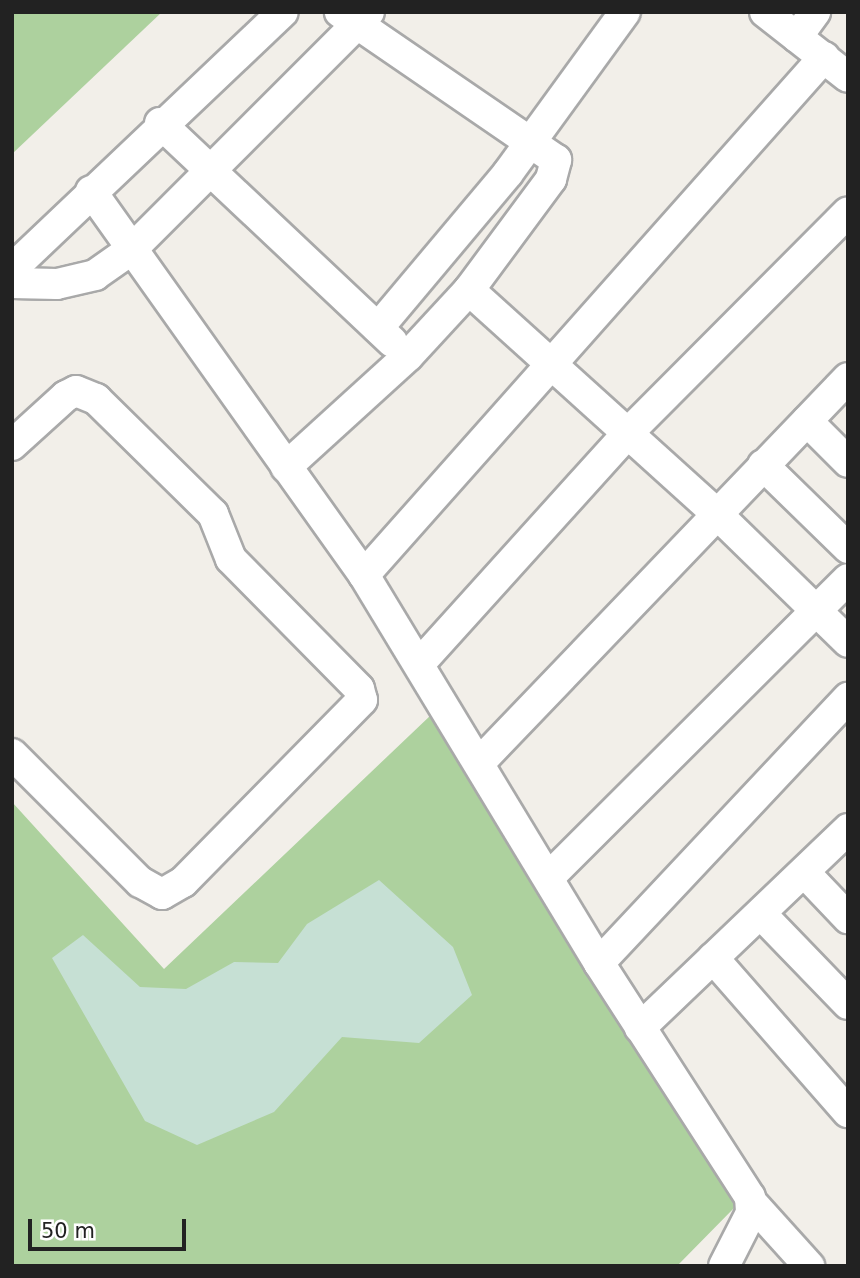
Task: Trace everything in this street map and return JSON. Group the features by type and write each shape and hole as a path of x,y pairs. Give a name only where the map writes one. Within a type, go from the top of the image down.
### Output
{"street":[{"path":"12,269 160,123 283,12"},
{"path":"378,328 533,141 625,12"},
{"path":"765,12 848,76"},
{"path":"797,37 815,12"},
{"path":"12,283 57,284 94,275 132,249 212,172 355,16 553,155 555,169 469,290 408,356 286,467"},
{"path":"364,575 549,360 824,57"},
{"path":"160,123 408,356"},
{"path":"91,191 364,575 421,662 551,875 599,962 753,1204 809,1266"},
{"path":"421,662 629,432 848,212"},
{"path":"469,290 629,432 848,642"},
{"path":"481,761 848,378"},
{"path":"12,445 76,391 96,400 213,514 230,559 359,689 362,700 183,883 162,894 140,882 12,754"},
{"path":"807,421 848,463"},
{"path":"763,466 848,548"},
{"path":"551,875 848,579"},
{"path":"599,962 848,698"},
{"path":"640,1028 847,831"},
{"path":"804,872 848,918"},
{"path":"761,914 848,1004"},
{"path":"713,958 848,1112"},
{"path":"724,1266 753,1204"}],"green space":[{"path":"12,12 162,12 12,154"},
{"path":"431,715 736,1206 677,1266 12,1266 12,802 164,969"},
{"path":"379,880 453,947 472,995 419,1043 342,1037 274,1112 197,1145 145,1121 52,958 83,935 140,987 186,989 234,962 278,963 307,924"}]}
